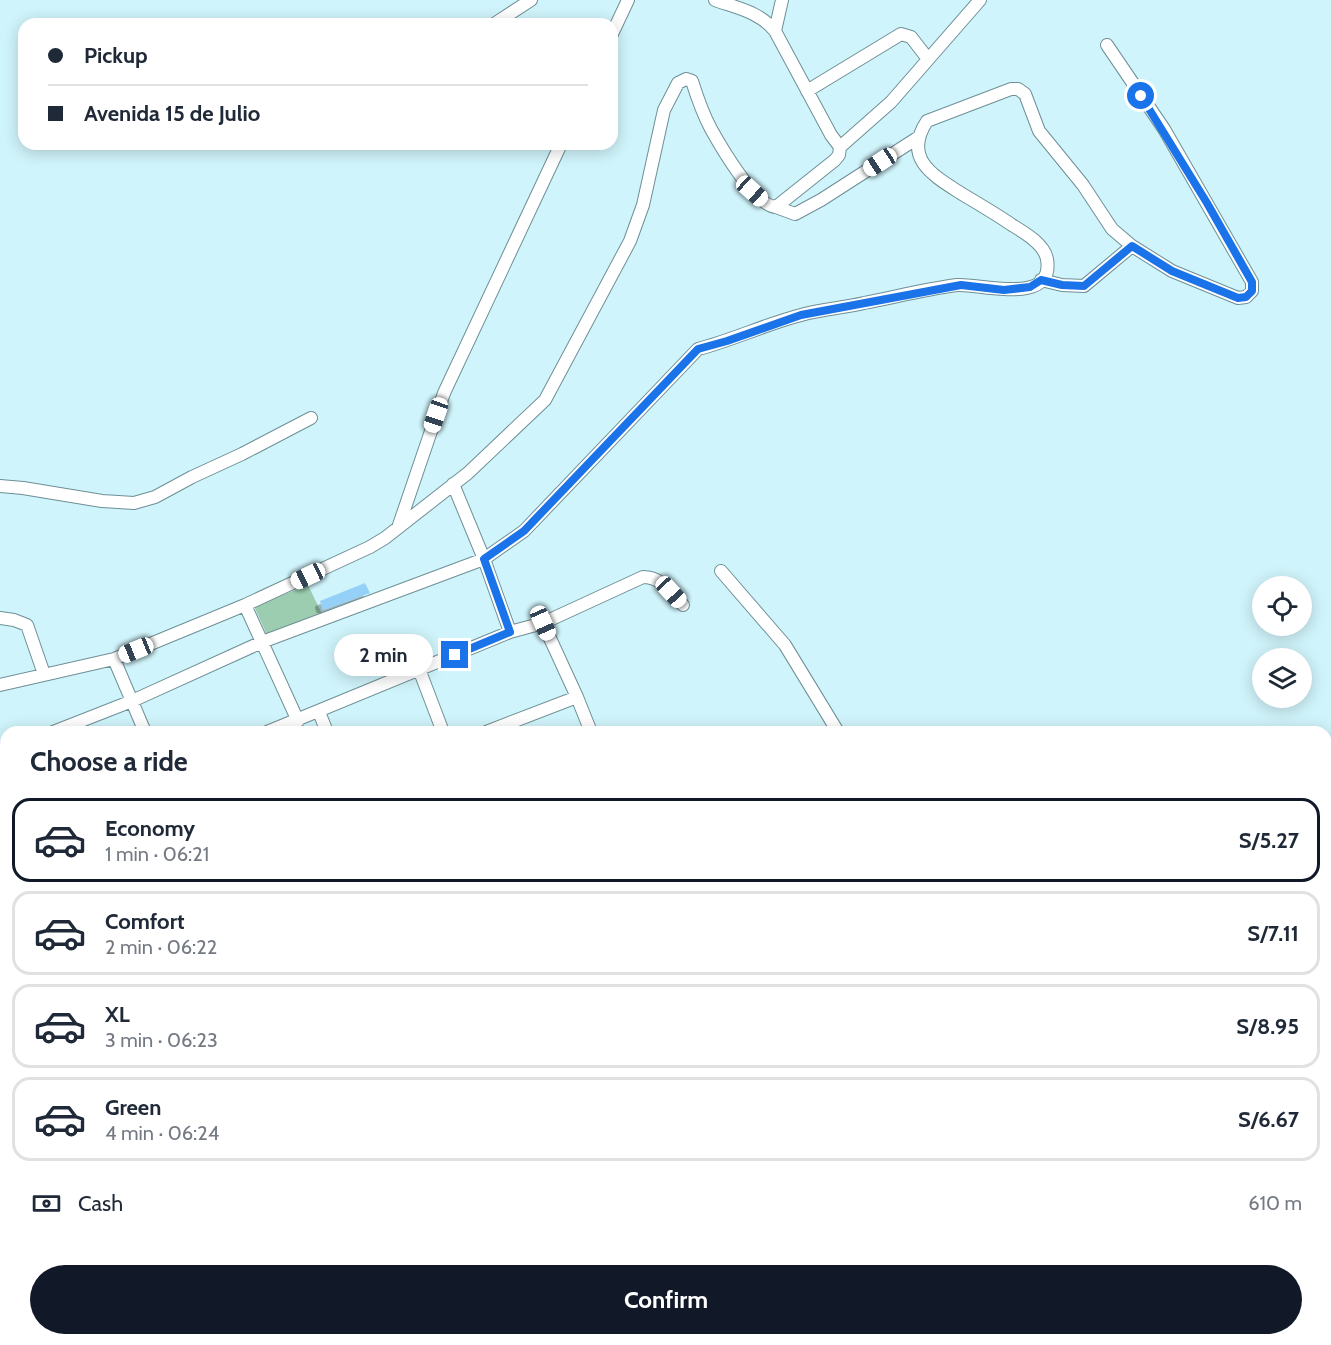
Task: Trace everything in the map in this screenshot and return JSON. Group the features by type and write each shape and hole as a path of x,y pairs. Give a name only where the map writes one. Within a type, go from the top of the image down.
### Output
{"street":[{"path":"503,18 531,0"},
{"path":"618,21 628,0"},
{"path":"715,0 758,15 775,31 831,135 840,147"},
{"path":"775,31 782,0"},
{"path":"776,207 835,160 839,155 840,147 891,102 980,0"},
{"path":"807,91 901,34 910,37 928,59"},
{"path":"68,726 132,701 262,642 484,559 524,531 698,349 801,315 961,285 1004,290 1030,287 1041,280 1047,268 1043,250 1020,230 930,173 919,154 919,137 927,122 1011,89 1022,91 1025,94 1039,131 1083,185 1112,229 1132,246 1172,271 1238,298 1246,297 1252,291 1252,282 1164,129 1107,45"},
{"path":"0,685 114,659 245,606 370,547 468,473 545,400 630,241 643,205 664,110 678,82 686,79 692,81 711,129 752,191 768,206 795,214 821,200 919,137"},
{"path":"398,526 444,393 558,150"},
{"path":"1041,280 1062,285 1084,286 1132,246"},
{"path":"0,486 102,501 134,503 155,497 311,418"},
{"path":"453,484 484,559 510,632"},
{"path":"721,571 786,645 834,726"},
{"path":"284,726 510,632 543,623 643,577 660,580 683,605"},
{"path":"245,606 298,721"},
{"path":"0,618 27,625 44,674"},
{"path":"543,623 589,726"},
{"path":"114,659 142,726"},
{"path":"419,669 441,726"},
{"path":"502,726 577,697"},
{"path":"319,712 325,726"}],"green space":[{"path":"308,585 322,614 267,635 254,606"}],"building":[{"path":"365,583 370,593 323,610 320,601"}],"route":[{"path":"455,655 510,632 484,559 524,531 698,349 801,315 927,290 961,285 1004,290 1030,287 1041,280 1062,285 1084,286 1132,246 1172,271 1238,298 1242,299 1250,294 1252,282 1164,129 1141,96"}]}
